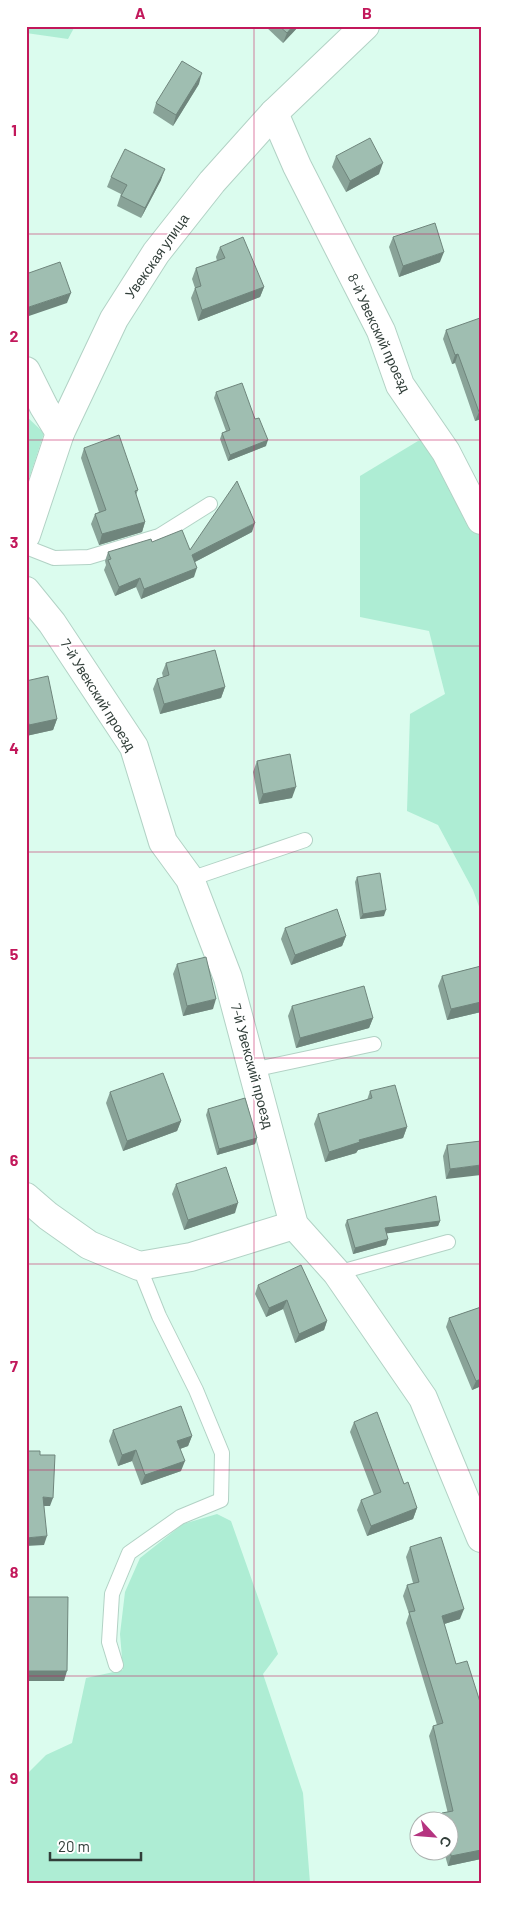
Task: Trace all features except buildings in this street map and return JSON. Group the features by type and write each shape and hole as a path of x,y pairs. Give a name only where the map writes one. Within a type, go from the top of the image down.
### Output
{"street":[{"name":"Увекская улица","path":"26,535 60,433 114,319 156,253 212,182 274,113 365,26"},
{"name":"8-й Увекский проезд","path":"274,113 296,166 381,331 400,385 446,452 481,520"},
{"path":"26,371 44,407 60,433"},
{"name":"7-й Увекский проезд","path":"26,591 52,623 134,747 163,842 190,879 228,978 294,1225 338,1273 423,1398 476,1509 481,1538"},
{"path":"26,1197 48,1216 89,1245 139,1266 191,1257 294,1225"}],"lane":[{"path":"26,547 54,558 89,557 159,536 210,504"},
{"path":"190,879 305,840"},
{"path":"252,1070 374,1044"},
{"path":"338,1273 448,1242"},
{"path":"116,1665 110,1642 112,1594 129,1553 180,1517 221,1500 222,1453 196,1390 159,1316 139,1266"}],"green space":[{"path":"26,26 75,26 68,39 26,33"},
{"path":"26,416 44,433 26,488"},
{"path":"450,439 481,495 481,912 473,890 438,825 407,811 410,714 445,694 429,631 360,617 360,476 418,441"},
{"path":"217,1514 231,1521 278,1654 263,1674 303,1793 310,1883 26,1883 28,1773 46,1755 72,1743 86,1678 123,1670 120,1634 125,1592 140,1558 183,1524"}]}
